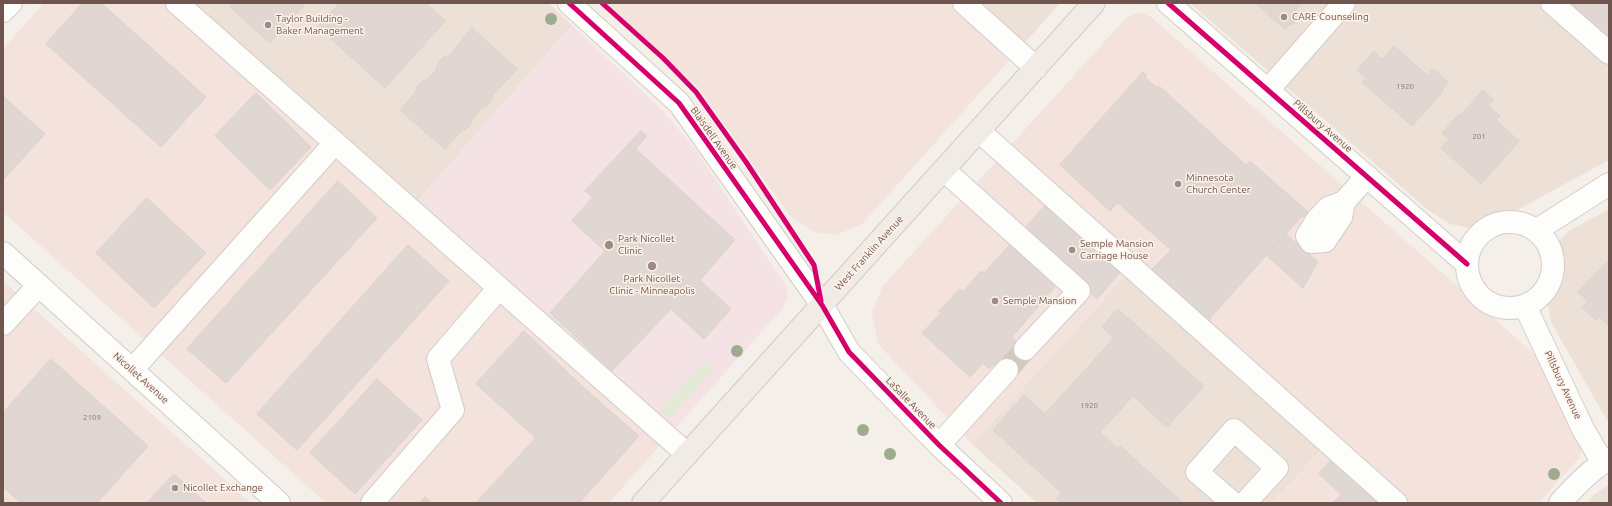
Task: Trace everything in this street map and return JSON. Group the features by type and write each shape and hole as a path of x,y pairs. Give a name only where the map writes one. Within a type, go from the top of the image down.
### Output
{"main road":[{"name":"West Franklin Avenue","path":"650,501 687,454 1094,3"}],"street":[{"path":"3,11 11,3"},
{"path":"177,3 687,454"},
{"name":"Blaisdell Avenue","path":"568,3 679,103 822,305"},
{"path":"964,3 1036,68"},
{"name":"Pillsbury Avenue","path":"1168,3 1467,264"},
{"path":"1268,90 1344,3"},
{"path":"1552,3 1609,53"},
{"path":"979,131 1396,503"},
{"path":"132,370 336,143"},
{"path":"944,170 1079,291 1025,349"},
{"path":"1344,202 1367,176"},
{"path":"1537,230 1609,184"},
{"path":"1503,221 1518,221 1532,226 1537,230 1544,236 1551,249 1554,262 1552,276 1547,289 1537,299 1526,306 1512,308 1498,306 1486,301 1476,292 1469,278 1467,264 1470,249 1477,236 1489,226 1503,221"},
{"name":"Nicollet Avenue","path":"3,252 279,503"},
{"path":"3,324 39,285"},
{"path":"372,503 453,410 438,359 500,288"},
{"name":"LaSalle Avenue","path":"822,305 849,352 939,445 1001,503"},
{"name":"Pillsbury Avenue","path":"1526,306 1583,429 1606,461"},
{"path":"939,445 1007,370"},
{"path":"1233,503 1197,472 1234,430 1277,468 1246,503"},
{"path":"1560,503 1576,484 1606,461"}],"shaded area":[{"path":"44,3 181,3 669,435 609,503 326,503 3,212 3,49"},
{"path":"181,3 548,3 572,25 414,205"},
{"path":"605,3 971,3 1021,47 863,223 835,235 814,232 790,216 696,85"},
{"path":"971,3 1060,3 1021,47"},
{"path":"1190,3 1609,3 1609,160 1484,228 1470,228 1450,224 1428,210"},
{"path":"1140,12 1151,17 1539,358 1562,387 1582,449 1579,458 1539,503 1272,503 1325,445 1129,272 972,444 878,344 872,313 882,287 1127,17"},
{"name":"Park Nicollet Clinic","path":"572,25 664,112 695,149 786,286 788,296 783,308 669,435 414,205"},
{"path":"1609,209 1609,424 1551,322 1545,288 1546,263 1553,247 1569,231"},
{"path":"1129,272 1326,445 1272,503 1037,503 972,444"},
{"path":"3,281 251,503 15,503 3,493"},
{"path":"1609,484 1609,503 1586,503 1594,495"},
{"path":"3,493 15,503 3,503"}],"green space":[{"path":"705,361 714,369 669,419 661,411 664,409 663,407"}],"building":[{"path":"83,3 101,3 206,97 161,147 46,44"},
{"name":"Taylor Building - Baker Management","path":"234,3 306,3 270,43 230,7"},
{"path":"340,3 426,3 445,21 385,88 318,27"},
{"name":"CARE Counseling","path":"1256,3 1302,3 1294,12 1298,15 1294,19 1296,21 1285,29"},
{"path":"1567,3 1609,3 1609,40"},
{"path":"472,28 517,69 492,96 492,100 486,107 482,108 472,119 471,124 465,130 460,132 445,149 400,110 415,93 417,87 422,81 427,80 436,70 437,64 443,57 448,57"},
{"path":"1394,46 1427,75 1433,69 1448,82 1442,89 1444,90 1412,126 1362,82 1366,78 1357,70 1374,51 1382,59"},
{"name":"Minnesota Church Center","path":"1143,72 1146,75 1145,77 1157,88 1159,86 1246,165 1250,161 1308,212 1303,217 1302,216 1210,318 1211,319 1207,324 1149,272 1171,250 1118,203 1110,211 1060,165"},
{"path":"1483,90 1494,100 1488,106 1500,116 1496,120 1519,141 1481,184 1441,148 1449,139 1442,133 1459,114 1460,116"},
{"path":"256,93 311,147 270,190 215,136"},
{"path":"3,96 45,134 3,180"},
{"path":"641,131 647,136 593,198 585,191"},
{"name":"Park Nicollet Clinic - Minneapolis","path":"636,149 735,240 700,280 731,309 704,339 671,309 612,371 550,313 605,251 572,221"},
{"path":"338,181 377,218 226,383 187,349"},
{"path":"147,198 206,253 154,308 96,253"},
{"name":"Semple Mansion Carriage House","path":"1049,202 1123,269 1097,299 1022,231"},
{"path":"1286,234 1318,262 1303,288 1266,255"},
{"path":"408,245 449,281 297,450 257,414"},
{"name":"Semple Mansion","path":"1010,245 1055,287 1012,337 1020,345 999,369 993,364 989,369 983,363 970,377 922,333 941,313 939,311 960,289 963,292 981,271 984,273"},
{"path":"1609,261 1609,326 1599,316 1596,320 1582,307 1588,301 1578,292"},
{"path":"1118,309 1204,386 1167,427 1133,396 1100,432 1118,449 1120,446 1183,503 1061,503 1057,499 1062,493 993,430 1024,395 1045,414 1114,338 1102,327"},
{"path":"524,331 583,387 536,438 476,384"},
{"path":"1020,345 1033,357 1014,377 1002,366"},
{"path":"51,359 148,446 97,503 21,503 3,487 3,413"},
{"path":"377,379 422,420 355,494 310,453"},
{"path":"583,387 639,436 579,503 476,503"},
{"path":"1332,459 1381,503 1332,503 1341,494 1319,474"},
{"name":"Nicollet Exchange","path":"174,474 206,503 147,503"},
{"path":"425,497 432,503 420,503"}],"tunnel":[{"path":"1007,370 1025,349"}],"cycle path":[{"path":"569,3 679,103 822,305 849,352 939,445 1001,503"},
{"path":"602,3 663,58 696,92 746,162 814,265 821,301"},
{"path":"1168,3 1467,264"}],"place":[{"name":"CARE Counseling","path":"1284,17"},
{"name":"Taylor Building - Baker Management","path":"268,25"},
{"name":"Minnesota Church Center","path":"1178,184"},
{"name":"Park Nicollet Clinic","path":"609,245"},
{"name":"Semple Mansion Carriage House","path":"1072,250"},
{"name":"Park Nicollet Clinic - Minneapolis","path":"652,266"},
{"name":"Semple Mansion","path":"995,301"},
{"name":"Nicollet Exchange","path":"175,488"}]}
